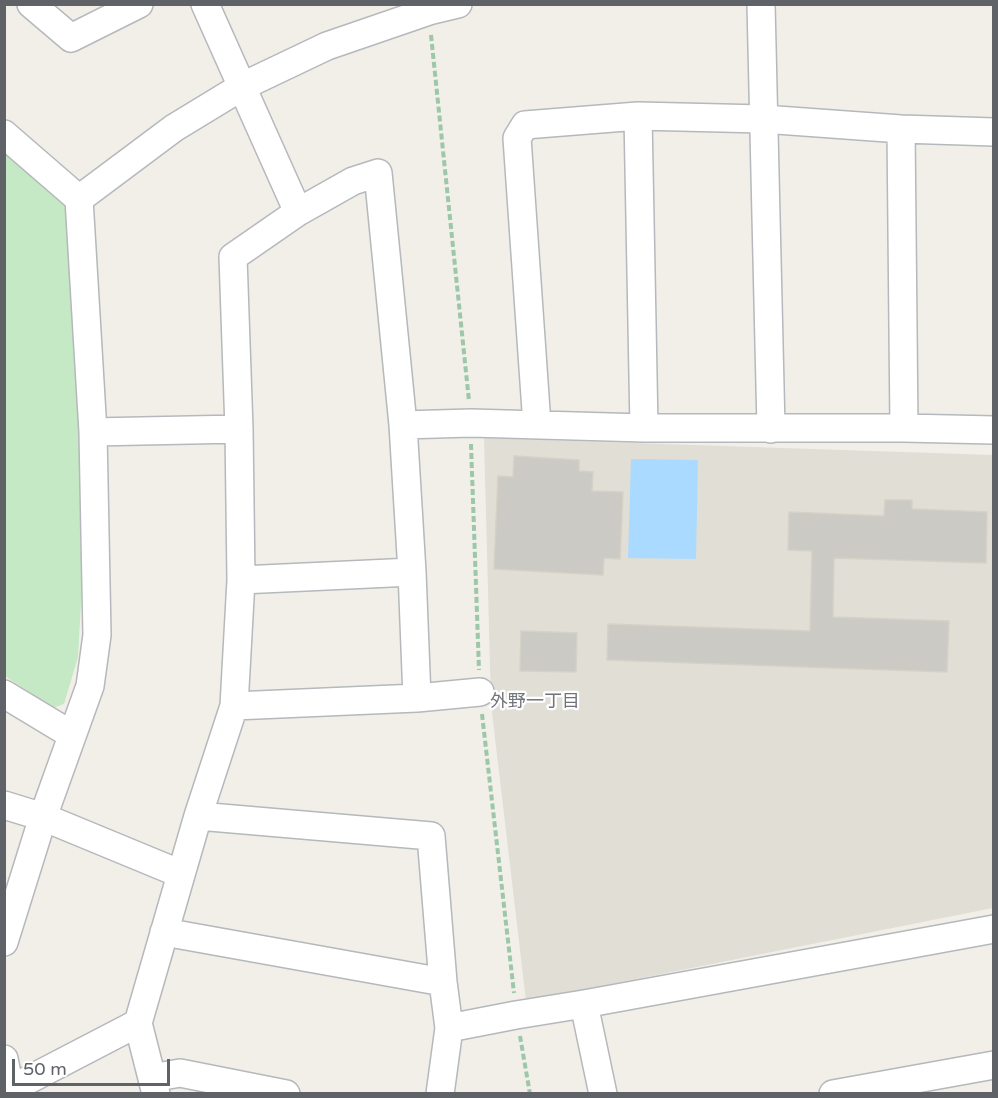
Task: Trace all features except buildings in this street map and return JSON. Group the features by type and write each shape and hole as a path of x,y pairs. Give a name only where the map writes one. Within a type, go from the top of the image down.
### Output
{"street":[{"path":"31,4 71,38 139,4"},
{"path":"205,4 298,212"},
{"path":"79,199 174,128 243,86 327,46 429,11 458,4"},
{"path":"761,4 771,429"},
{"path":"638,116 644,428"},
{"path":"537,425 517,138 525,125 638,116 763,119 901,129 993,132"},
{"path":"901,129 904,428"},
{"path":"4,134 79,199 93,432 98,636 90,686 43,817 5,939"},
{"path":"286,1094 180,1073 154,1086 138,1023 198,816 234,706 241,580 233,257 298,212 353,181 378,173 403,425 417,698"},
{"path":"403,425 471,423 644,428 993,430"},
{"path":"93,432 239,429"},
{"path":"241,580 412,572"},
{"path":"234,706 417,698 480,692"},
{"path":"4,694 72,735"},
{"path":"4,805 43,817 181,874"},
{"path":"198,816 431,836 449,1028 440,1094"},
{"path":"449,1028 993,929"},
{"path":"164,932 443,982"},
{"path":"584,1004 603,1094"},
{"path":"4,1059 11,1091 138,1023"},
{"path":"833,1094 993,1065"}],"path":[{"path":"429,11 471,423 480,692 516,1015 530,1094"}],"shaded area":[{"path":"484,438 993,455 993,908 526,1001 491,704"}],"green space":[{"path":"4,152 68,206 76,226 82,584 78,657 64,704 53,708 5,676"}],"water":[{"path":"631,459 698,460 696,559 628,558"}],"district":[{"name":"外野一丁目","path":"535,702"}]}
